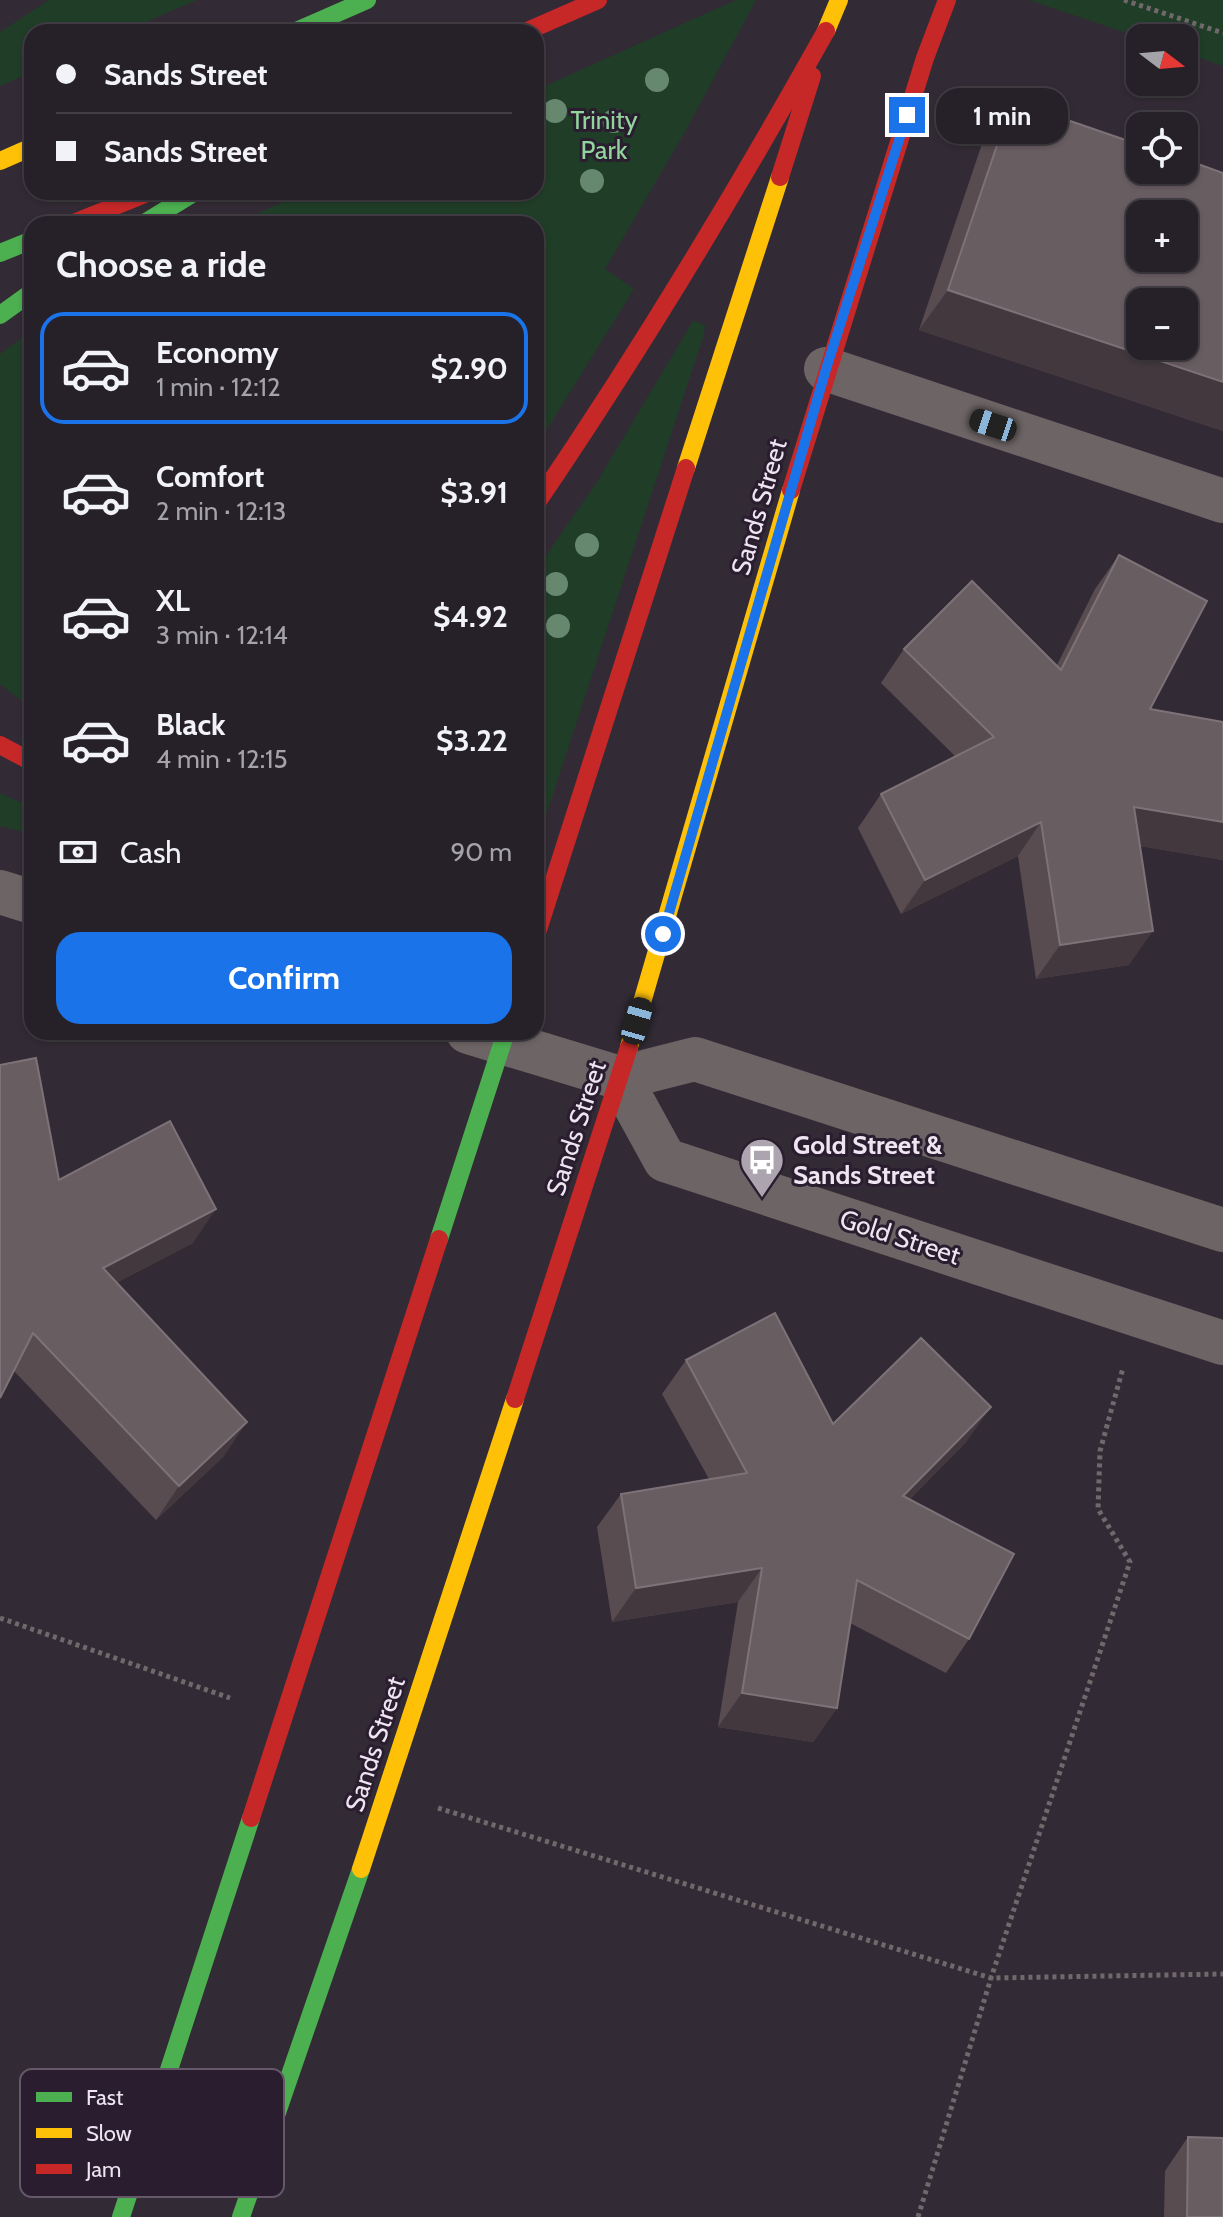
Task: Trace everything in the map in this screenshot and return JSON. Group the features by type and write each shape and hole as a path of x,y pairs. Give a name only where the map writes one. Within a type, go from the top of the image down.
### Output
{"main road":[{"path":"312,24 367,0"},
{"path":"543,24 598,0"},
{"path":"544,911 826,31 839,0"},
{"name":"Sands Street","path":"284,2092 387,1792 620,1078 826,369 925,58 947,0"},
{"path":"544,492 600,410 774,124 826,31"},
{"path":"0,161 24,150"},
{"path":"91,216 130,200"},
{"path":"156,216 182,200"},
{"path":"0,253 24,243"},
{"path":"0,315 24,298"},
{"path":"0,745 24,758"},
{"path":"169,2069 284,1716 491,1040"},
{"path":"121,2217 128,2197"},
{"name":"Sands Street","path":"241,2217 248,2197"}],"street":[{"path":"826,369 1223,501"},
{"path":"0,892 24,900"},
{"path":"504,1040 620,1078 695,1059 1223,1230"},
{"name":"Gold Street","path":"620,1078 665,1160 1223,1343"}],"path":[{"path":"1124,0 1223,33"},
{"path":"918,2217 991,1978 1130,1562 1098,1509 1100,1451 1125,1361"},
{"path":"0,1618 284,1716"},
{"path":"387,1792 991,1978 1223,1974"}],"green space":[{"path":"49,0 197,0 142,24 24,24 24,76 0,86 0,32"},
{"name":"Trinity Park","path":"736,0 756,0 686,130 605,269 634,289 544,434 544,216 252,216 288,200 544,200 544,86"},
{"path":"1029,0 1223,0 1223,66 1198,57 1198,24 1126,24 1126,33"},
{"path":"693,321 705,325 544,822 544,558 597,482"},
{"path":"24,337 24,703 0,684 0,354"},
{"path":"0,793 24,804 24,832 0,826"}],"building":[{"path":"1012,101 1126,140 1126,184 1198,184 1198,164 1223,173 1223,382 1157,360 1198,360 1198,288 1126,288 1126,350 948,290"},
{"path":"1119,555 1207,601 1150,709 1223,722 1223,822 1134,807 1153,931 1060,945 1041,822 925,880 881,794 994,737 904,649 972,581 1061,670"},
{"path":"36,1058 59,1180 170,1121 216,1209 103,1268 247,1422 179,1486 33,1333 0,1398 0,1065"},
{"path":"775,1313 833,1424 921,1338 991,1407 903,1496 1014,1554 969,1639 857,1580 837,1708 742,1693 762,1568 636,1588 621,1494 747,1473 686,1360"},
{"path":"1188,2137 1223,2138 1223,2217 1187,2217"}],"traffic: fast":[{"path":"312,24 367,0"},
{"path":"156,216 182,200"},
{"path":"0,253 24,243"},
{"path":"0,315 24,298"},
{"path":"439,1239 503,1040"},
{"path":"169,2069 251,1818"},
{"path":"284,2092 361,1869"},
{"path":"121,2217 128,2197"},
{"path":"241,2217 248,2197"}],"traffic: slow":[{"path":"826,31 839,0"},
{"path":"0,161 24,150"},
{"path":"686,468 780,177"},
{"path":"629,1047 791,490"},
{"path":"361,1869 515,1399"}],"traffic: jam":[{"path":"543,24 598,0"},
{"path":"791,490 925,58 947,0"},
{"path":"544,492 686,270 826,31"},
{"path":"780,177 812,76"},
{"path":"91,216 130,200"},
{"path":"544,911 686,468"},
{"path":"0,745 24,758"},
{"path":"515,1399 629,1047"},
{"path":"251,1818 439,1239"}],"place":[{"name":"Gold Street & Sands Street","path":"762,1199"}],"route":[{"path":"663,934 826,369 907,115"}]}
